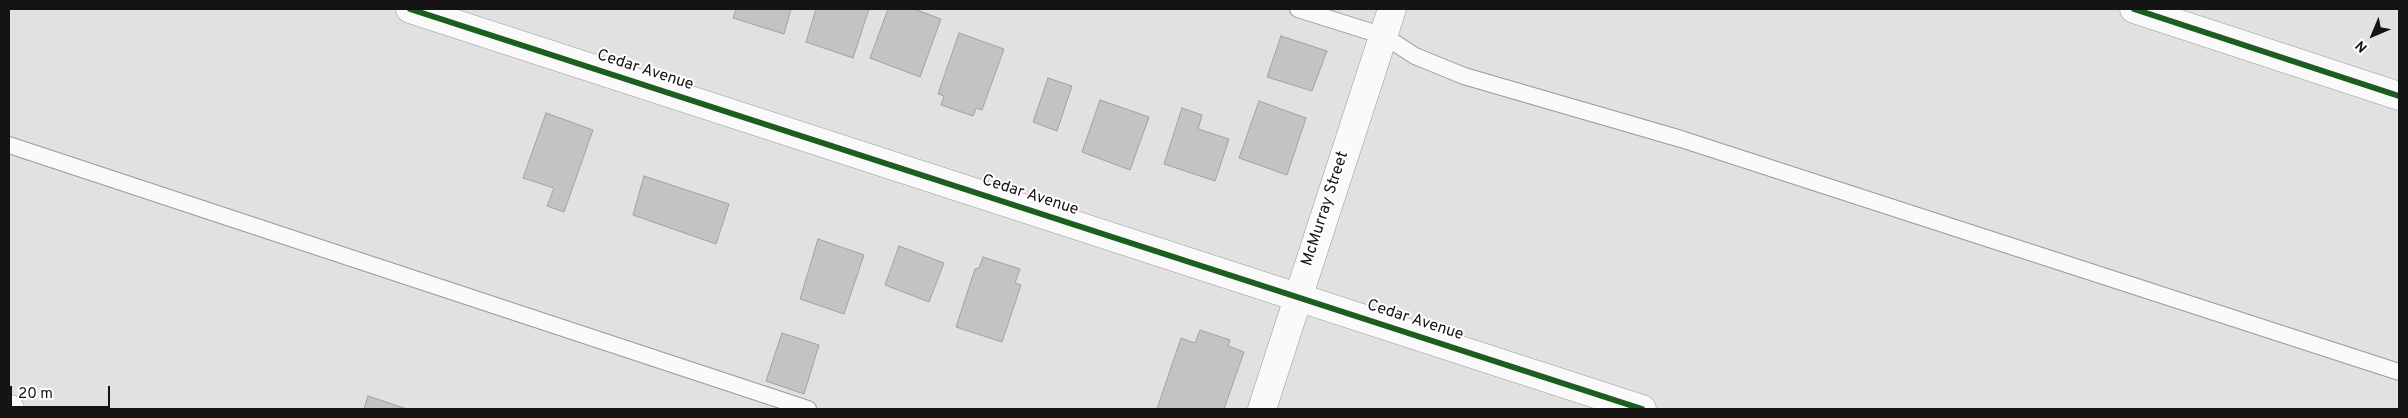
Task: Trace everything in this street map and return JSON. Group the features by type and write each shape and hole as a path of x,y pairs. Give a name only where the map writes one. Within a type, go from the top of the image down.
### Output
{"street":[{"name":"Cedar Avenue","path":"410,9 1642,409"},
{"name":"McMurray Street","path":"1262,409 1392,9"},
{"path":"2134,9 2399,96"}],"lane":[{"path":"1298,9 1384,36 1415,56 1464,76 1691,142 2399,372"},
{"path":"9,145 808,409"}],"building":[{"path":"736,9 791,9 784,34 733,18"},
{"path":"816,9 869,9 853,58 806,42"},
{"path":"888,9 914,9 941,19 920,77 870,58"},
{"path":"959,33 1004,49 982,110 976,108 973,116 941,105 944,96 938,94"},
{"path":"1281,36 1327,51 1312,91 1267,77"},
{"path":"1048,78 1072,86 1057,131 1033,122"},
{"path":"1100,100 1149,117 1130,170 1082,152"},
{"path":"1259,101 1306,118 1287,175 1239,158"},
{"path":"1182,108 1202,115 1198,129 1229,139 1215,181 1164,164"},
{"path":"546,113 593,130 564,212 547,206 554,188 523,178"},
{"path":"644,176 729,204 716,244 633,215"},
{"path":"818,239 864,255 844,314 800,299"},
{"path":"899,246 944,263 929,302 885,285"},
{"path":"983,257 1020,269 1015,283 1021,285 1002,342 956,327 975,269 979,268"},
{"path":"1200,330 1230,340 1228,346 1244,352 1224,409 1157,409 1181,338 1195,343"},
{"path":"782,333 819,345 804,394 766,381"},
{"path":"368,396 407,409 364,409"}],"cycle path":[{"path":"410,9 1642,409"},
{"path":"2134,9 2399,96"}]}
